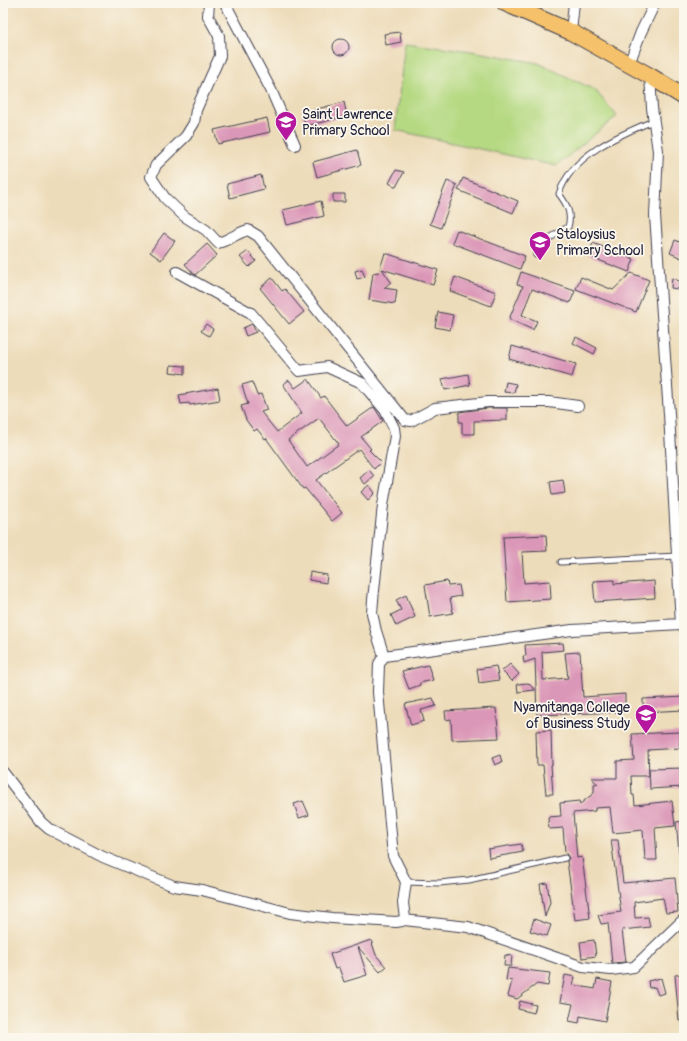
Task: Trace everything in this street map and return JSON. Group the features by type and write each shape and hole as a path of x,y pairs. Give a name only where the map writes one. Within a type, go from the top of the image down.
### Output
{"main road":[{"path":"505,3 571,32 650,76 684,97"}],"street":[{"path":"209,3 208,16 219,36 220,56 196,110 194,123 186,136 156,165 151,177 165,198 184,216 206,230 218,243 229,240 239,232 248,230 258,236 405,420 411,421 435,408 488,402 549,402 578,406"},
{"path":"225,3 271,90 294,145"},
{"path":"571,32 574,3"},
{"path":"629,64 641,32 655,3"},
{"path":"384,656 572,630 683,626 655,215 658,150 650,76"},
{"path":"177,272 250,313 299,371 327,367 362,383 390,419 395,436 383,505 372,613 384,656 379,664 378,677 393,856 406,882 403,903 404,920"},
{"path":"3,772 41,822 49,829 103,857 174,886 202,890 290,913 332,918 396,922 404,920 468,927 583,967 611,970 634,967 684,919"}],"lane":[{"path":"536,255 545,241 568,227 570,219 566,204 560,194 563,181 572,169 615,136 654,121"},
{"path":"561,562 678,556"},
{"path":"406,882 439,883 469,880 565,858"}],"green space":[{"path":"405,42 471,51 538,63 595,90 617,116 556,166 395,130"}],"building":[{"path":"400,32 401,42 386,45 384,34"},
{"path":"338,39 344,39 349,44 347,53 344,55 338,55 333,50 333,44"},
{"path":"344,102 347,116 306,126 302,113"},
{"path":"267,118 270,132 218,144 214,130"},
{"path":"357,150 361,165 317,177 313,162"},
{"path":"396,170 404,172 396,187 389,183"},
{"path":"261,175 264,189 230,198 227,184"},
{"path":"463,178 518,201 513,213 458,190"},
{"path":"447,181 457,185 441,228 430,224"},
{"path":"333,194 345,194 345,202 333,202"},
{"path":"321,201 324,216 287,225 283,210"},
{"path":"457,230 525,256 520,269 452,243"},
{"path":"164,233 175,241 161,260 150,252"},
{"path":"675,240 684,244 684,259 670,253"},
{"path":"593,243 634,259 629,272 588,256"},
{"path":"207,244 217,255 195,275 185,264"},
{"path":"248,251 256,261 249,267 240,257"},
{"path":"385,253 438,270 433,285 382,269 391,282 384,288 397,290 395,304 369,300 373,273 379,272"},
{"path":"362,269 365,277 357,279 355,271"},
{"path":"521,272 575,291 570,303 532,289 522,315 537,321 533,330 509,319 523,286 517,284"},
{"path":"631,273 649,280 636,312 576,289 581,277 613,290"},
{"path":"455,277 496,292 491,306 450,291"},
{"path":"272,278 282,291 285,289 304,312 289,324 260,288"},
{"path":"672,278 684,283 684,290 671,288"},
{"path":"438,312 453,315 450,330 435,327"},
{"path":"206,324 213,329 209,336 201,331"},
{"path":"252,324 256,332 246,336 243,328"},
{"path":"576,337 597,348 594,354 573,343"},
{"path":"512,346 576,364 572,377 509,359"},
{"path":"171,365 185,366 185,374 170,372"},
{"path":"468,374 470,385 445,390 442,379"},
{"path":"308,379 321,398 324,396 347,426 374,407 383,421 361,437 371,449 369,450 381,462 374,469 359,449 316,480 342,513 332,521 305,488 303,489 266,438 265,439 257,429 254,431 246,420 241,406 248,404 242,385 252,382 257,395 261,394 267,410 261,412 277,432 302,413 283,384 289,380 295,388","holes":["319,418 339,444 307,467 288,440"]},
{"path":"506,382 516,384 514,393 504,392"},
{"path":"218,388 220,400 190,405 189,403 181,404 179,395"},
{"path":"488,408 507,408 507,420 474,421 474,434 462,434 462,422 459,422 459,412"},
{"path":"369,470 374,476 365,484 360,478"},
{"path":"563,480 565,493 552,495 550,482"},
{"path":"369,485 375,493 368,500 361,492"},
{"path":"546,535 547,551 522,552 524,583 550,581 551,599 507,602 503,537"},
{"path":"310,572 327,575 326,583 309,580"},
{"path":"614,580 614,584 654,581 655,598 595,602 593,581"},
{"path":"447,581 448,586 459,585 461,596 450,598 453,613 430,617 425,585"},
{"path":"406,595 415,617 396,626 391,615 401,610 396,600"},
{"path":"563,643 564,650 542,652 543,680 568,678 565,653 580,652 583,697 625,694 625,712 537,715 535,659 524,663 523,656 526,656 525,645"},
{"path":"510,664 519,674 512,681 502,671"},
{"path":"428,665 433,680 420,683 420,685 409,689 402,671"},
{"path":"496,666 499,680 479,683 477,669"},
{"path":"528,683 535,690 518,692 517,684"},
{"path":"684,697 684,710 643,712 643,699"},
{"path":"433,698 436,706 421,710 424,721 411,725 405,704"},
{"path":"496,708 499,738 452,740 451,719 446,720 445,711"},
{"path":"551,730 553,794 546,794 543,765 537,765 536,731"},
{"path":"680,732 680,748 648,750 649,776 631,776 632,795 634,795 635,805 672,801 675,826 655,828 657,860 645,860 643,830 613,833 610,807 595,808 595,811 573,813 577,858 582,857 590,918 575,920 567,861 569,858 565,852 563,828 549,829 548,817 561,816 560,803 579,801 580,804 594,793 594,784 598,784 591,778 617,778 617,761 634,760 632,734"},
{"path":"500,755 502,762 495,765 492,758"},
{"path":"682,768 683,787 650,789 649,769"},
{"path":"303,801 309,815 299,818 294,804"},
{"path":"684,821 684,852 679,852 676,822"},
{"path":"611,840 618,840 623,883 675,878 678,912 666,913 663,898 634,902 635,918 648,917 650,927 622,930 626,962 612,963 608,923 601,924 598,915 621,912"},
{"path":"521,844 523,852 489,858 488,849"},
{"path":"547,883 550,902 545,917 540,884"},
{"path":"534,919 551,925 547,936 530,931"},
{"path":"371,940 376,955 386,967 380,972 358,947 367,975 344,982 339,968 335,969 330,954"},
{"path":"594,940 596,956 582,958 580,942"},
{"path":"505,955 512,956 511,966 504,966"},
{"path":"508,968 550,973 548,986 537,984 517,999 508,996 512,981 506,980"},
{"path":"684,974 684,1020 679,1021 675,975"},
{"path":"565,975 575,977 573,985 595,989 597,979 612,982 605,1021 580,1016 579,1023 569,1021 573,1004 560,1002"},
{"path":"661,978 665,993 658,995 655,987 649,988 648,981"},
{"path":"520,1001 536,1005 534,1013 518,1009"}],"place":[{"name":"Saint Lawrence Primary School","path":"286,142"},
{"name":"Staloysius Primary School","path":"540,262"},
{"name":"Nyamitanga College of Business Study","path":"646,734"}]}
